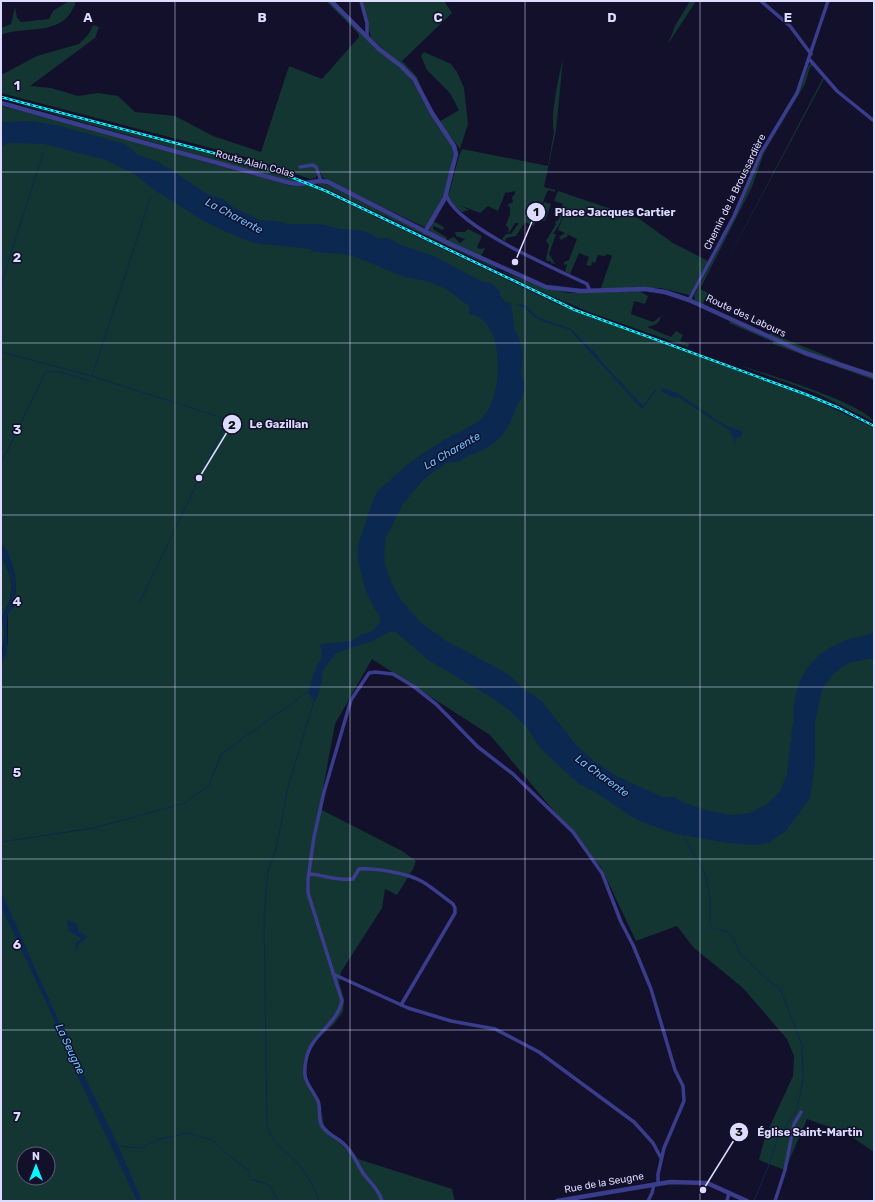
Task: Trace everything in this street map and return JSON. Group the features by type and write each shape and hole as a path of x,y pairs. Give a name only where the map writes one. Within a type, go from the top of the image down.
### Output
{"street":[{"path":"331,1 367,37 414,79 432,113 454,146 456,154 446,194 425,232"},
{"path":"361,1 367,23 367,37"},
{"path":"761,1 790,26 811,54"},
{"name":"Chemin de la Broussardière","path":"689,300 734,216 761,153 797,93 810,60 828,1"},
{"path":"810,60 838,92 874,121"},
{"name":"Route Alain Colas","path":"1,103 290,184 299,185 321,181 337,186 425,232 536,283 562,290 607,290"},
{"path":"300,167 313,165 316,167 321,181"},
{"path":"446,194 454,208 491,237 587,284 590,291"},
{"name":"Route des Labours","path":"607,290 645,289 665,292 689,300 801,351 874,376"},
{"path":"382,1201 375,1186 365,1176 352,1152 342,1142 329,1134 321,1125 320,1106 317,1098 308,1087 304,1075 310,1045 340,1011 342,1001 308,893 314,837 324,792 351,700 368,673 375,672 393,674 413,686 436,704 478,747 513,774 572,832 602,873 621,922 651,989 675,1070 683,1086 684,1101 661,1158 656,1183 648,1201"},
{"path":"309,874 322,875 339,880 353,879 359,869 367,868 412,877 422,881 453,904 455,913 401,1005"},
{"path":"333,974 401,1005 451,1020 496,1029 539,1052 634,1122 653,1142 661,1158"},
{"path":"774,1201 785,1170 794,1124 801,1112"},
{"name":"Rue de la Seugne","path":"557,1201 656,1183 707,1183 728,1197 747,1201"}],"green space":[{"path":"69,1 76,1 70,13 63,21 54,26 11,32 1,35 1,28 11,24 15,7 17,18 21,22 49,19 53,11"},
{"path":"326,1 329,1 354,27 408,75 428,110 450,141 454,151 445,194 426,228 323,178 320,172 315,178 310,179 253,159 1,93 1,75 37,56 79,44 88,35 93,25 99,27 95,38 30,86 51,88 78,96 98,93 118,96 135,112 175,116 213,136 261,152 289,66 322,79 359,37 358,33"},
{"path":"362,1 444,1 452,13 402,61 417,77 423,92 415,79 371,38"},
{"path":"690,1 696,1 668,44 675,26"},
{"path":"424,52 451,64 457,72 464,88 468,124 460,149 439,122 459,110 450,93 427,70 421,56"},
{"path":"563,59 556,130 544,187 555,190 555,192 549,190 547,192 534,226 525,222 516,236 506,238 505,241 502,239 506,234 511,234 519,223 515,223 509,233 508,232 509,229 506,225 510,214 510,207 507,205 513,202 512,197 515,194 515,191 507,193 506,191 498,211 488,206 480,213 459,205 469,210 462,212 451,203 448,197 459,156 462,149 548,166 554,132 553,116"},
{"path":"809,65 813,65 810,67 805,84 764,153 752,187 700,289 708,293 703,304 695,300 694,296 738,211 758,162 797,96"},
{"path":"823,78 824,79 717,280"},
{"path":"1,99 241,162 301,182 292,182"},
{"path":"1,106 92,129 188,157 191,156 194,159 255,176 259,175 290,186 309,185 557,304 805,395 874,428 874,1152 846,1133 807,1119 785,1170 759,1160 765,1137 793,1076 794,1056 787,1039 743,988 693,947 677,926 636,941 601,867 490,735 372,659 335,724 323,789 322,810 402,851 416,861 413,869 397,895 385,889 382,908 341,972 339,982 344,999 343,1012 333,1025 314,1042 307,1059 305,1074 321,1111 324,1125 330,1132 351,1149 358,1159 452,1189 455,1201 1,1201 1,664 8,643 8,613 16,591 15,576 4,547 1,544"},
{"path":"317,184 325,184 336,188 429,232 433,221 444,227 443,230 433,226 433,229 446,237 447,240 454,237 460,243 465,239 456,236 455,232 465,232 468,229 482,236 477,247 479,249 485,248 481,256 455,249 495,267 498,270"},
{"path":"558,191 638,218 673,243 708,261 692,292 689,295 661,288 601,288 612,256 607,254 605,256 598,255 595,263 592,262 591,266 586,265 589,257 579,253 570,274 565,271 567,264 564,265 564,262 569,260 577,239 567,234 568,236 561,240 559,237 565,233 558,230 568,204 559,225 553,234 556,234 549,254 555,264 551,263 551,261 547,261 546,259 549,245 546,241 556,224 555,222 560,216 555,213 557,207 562,207 563,204 554,201"},
{"path":"544,202 551,204 545,221 538,219"},
{"path":"501,271 543,287 568,293 639,291 648,296 645,304 634,301 631,314 653,322 661,316 658,323 647,327 671,337 676,331 683,335 680,341 689,344 688,347 589,312 540,291"},
{"path":"730,321 804,355 874,378 874,380 773,344 773,342 729,323"},
{"path":"770,333 841,362 809,353 769,335"},
{"path":"738,365 812,389 852,406 867,415 874,422 818,394"},
{"path":"1,555 8,570 12,585 10,600 2,617 5,633 1,657"}],"water":[{"name":"La Charente","path":"1,121 30,121 56,125 122,143 132,149 136,154 159,162 165,167 173,169 179,175 207,194 223,199 233,207 260,220 277,221 287,224 320,224 340,229 359,230 372,234 377,238 388,238 401,245 434,256 481,281 491,283 500,291 500,295 505,302 511,303 515,332 518,334 523,353 521,376 524,380 523,396 517,404 509,426 496,441 483,450 468,456 461,461 446,463 423,480 403,504 386,537 384,553 385,565 391,582 401,600 420,622 445,640 508,674 525,690 541,700 577,746 594,761 618,777 663,797 675,797 682,802 706,810 731,815 750,813 767,804 780,791 787,774 796,696 799,685 808,667 823,652 832,647 846,640 874,632 874,658 848,663 832,675 822,690 815,722 815,764 810,798 786,831 768,843 755,845 727,843 672,833 635,819 597,793 579,784 540,748 528,729 510,711 491,697 428,660 396,632 389,632 372,641 336,653 322,672 323,679 315,703 308,692 314,673 322,656 321,644 352,641 360,635 373,631 380,622 379,615 365,589 357,556 359,542 373,500 379,490 409,463 445,439 450,438 451,435 457,434 479,421 490,407 495,393 498,376 498,359 495,343 490,329 481,319 469,314 469,306 446,289 427,281 404,277 356,257 341,254 313,252 310,249 254,243 202,220 153,189 137,176 106,160 44,144 8,143 1,147"},
{"path":"515,304 525,305 537,317 571,329 598,356 643,406 656,389 657,390 643,408 641,408 570,330 534,317 525,308"},
{"path":"663,388 677,393 726,426 742,431 742,437 736,438 734,447 734,439 729,430 678,397 675,398 660,391"},
{"path":"1,544 8,553 13,565 16,589 13,600 14,607 10,611 7,621 7,651 1,664 5,633 2,617 10,600 12,586 8,570 1,555"},
{"name":"La Seugne","path":"1,891 60,1024 70,1041 78,1063 117,1143 142,1201 137,1201 77,1075 64,1041 1,905"},
{"path":"67,919 77,924 79,931 87,937 78,945 75,952 76,943 81,938 67,930 69,929"}],"waterway":[{"path":"1,285 43,153"},
{"path":"92,376 151,196"},
{"path":"1,352 92,376 226,419"},
{"path":"1,464 46,371 64,373 89,381"},
{"path":"139,604 225,425"},
{"path":"1,842 94,828 185,803 209,785 221,754 308,692"},
{"path":"314,701 288,787 276,850 268,870 264,916 267,1126 269,1133 276,1143 303,1170 319,1201"},
{"path":"682,834 705,873 710,899 710,924 714,929 726,931 734,939 740,954 770,982 780,988 802,1045 803,1080 797,1109 777,1140 769,1165 754,1201"},
{"path":"117,1146 141,1148 159,1139 189,1133 214,1141 230,1157 249,1170 250,1179 269,1185 277,1199 280,1201"}],"railway":[{"path":"1,97 236,159 281,173 326,191 575,310 805,394 839,408 874,426"}],"place":[{"name":"Place Jacques Cartier","path":"515,262"},
{"name":"Le Gazillan","path":"199,478"},
{"name":"Église Saint-Martin","path":"703,1190"}]}
